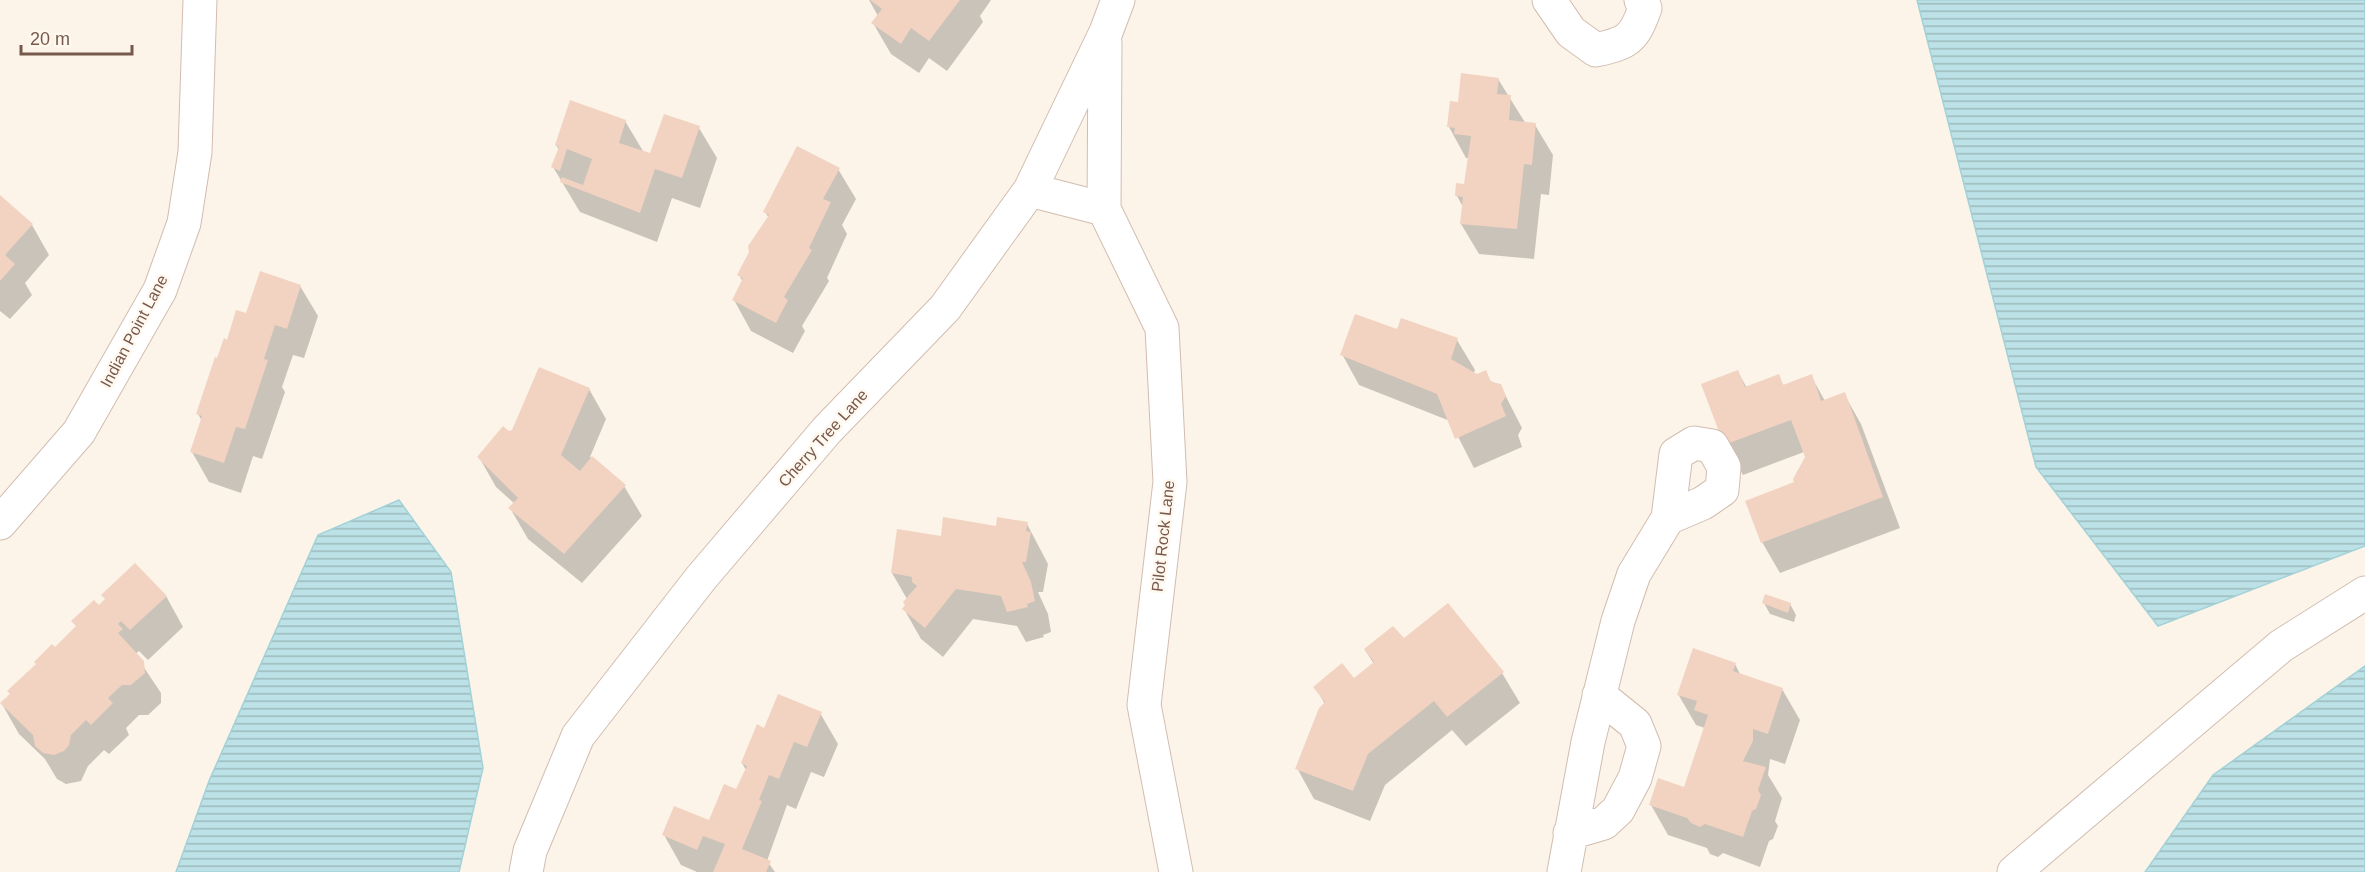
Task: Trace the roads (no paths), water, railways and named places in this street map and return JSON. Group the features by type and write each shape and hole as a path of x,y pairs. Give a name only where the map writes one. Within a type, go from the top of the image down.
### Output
{"street":[{"name":"Indian Point Lane","path":"0,523 79,432 160,290 184,223 195,152 200,0"},
{"name":"Cherry Tree Lane","path":"526,872 530,851 578,736 701,578 820,438 945,308 1030,190 1106,32 1118,0"},
{"path":"1549,0 1571,32 1596,50 1618,45 1637,31 1645,8 1641,0"},
{"name":"Pilot Rock Lane","path":"1106,32 1104,209 1162,328 1170,482 1144,705 1176,872"},
{"path":"1030,190 1104,209"},
{"path":"1564,872 1599,695 1618,621 1634,574 1668,518"},
{"path":"2014,872 2281,646 2365,593"},
{"path":"1570,833 1604,823 1618,810 1635,778 1644,746 1635,724 1599,695"}],"water":[{"path":"1917,0 2365,0 2365,546 2158,626 2036,467"},
{"path":"399,500 451,572 483,768 459,872 176,872 209,781 318,535"},
{"path":"2365,666 2365,872 2145,872 2213,775"}]}
